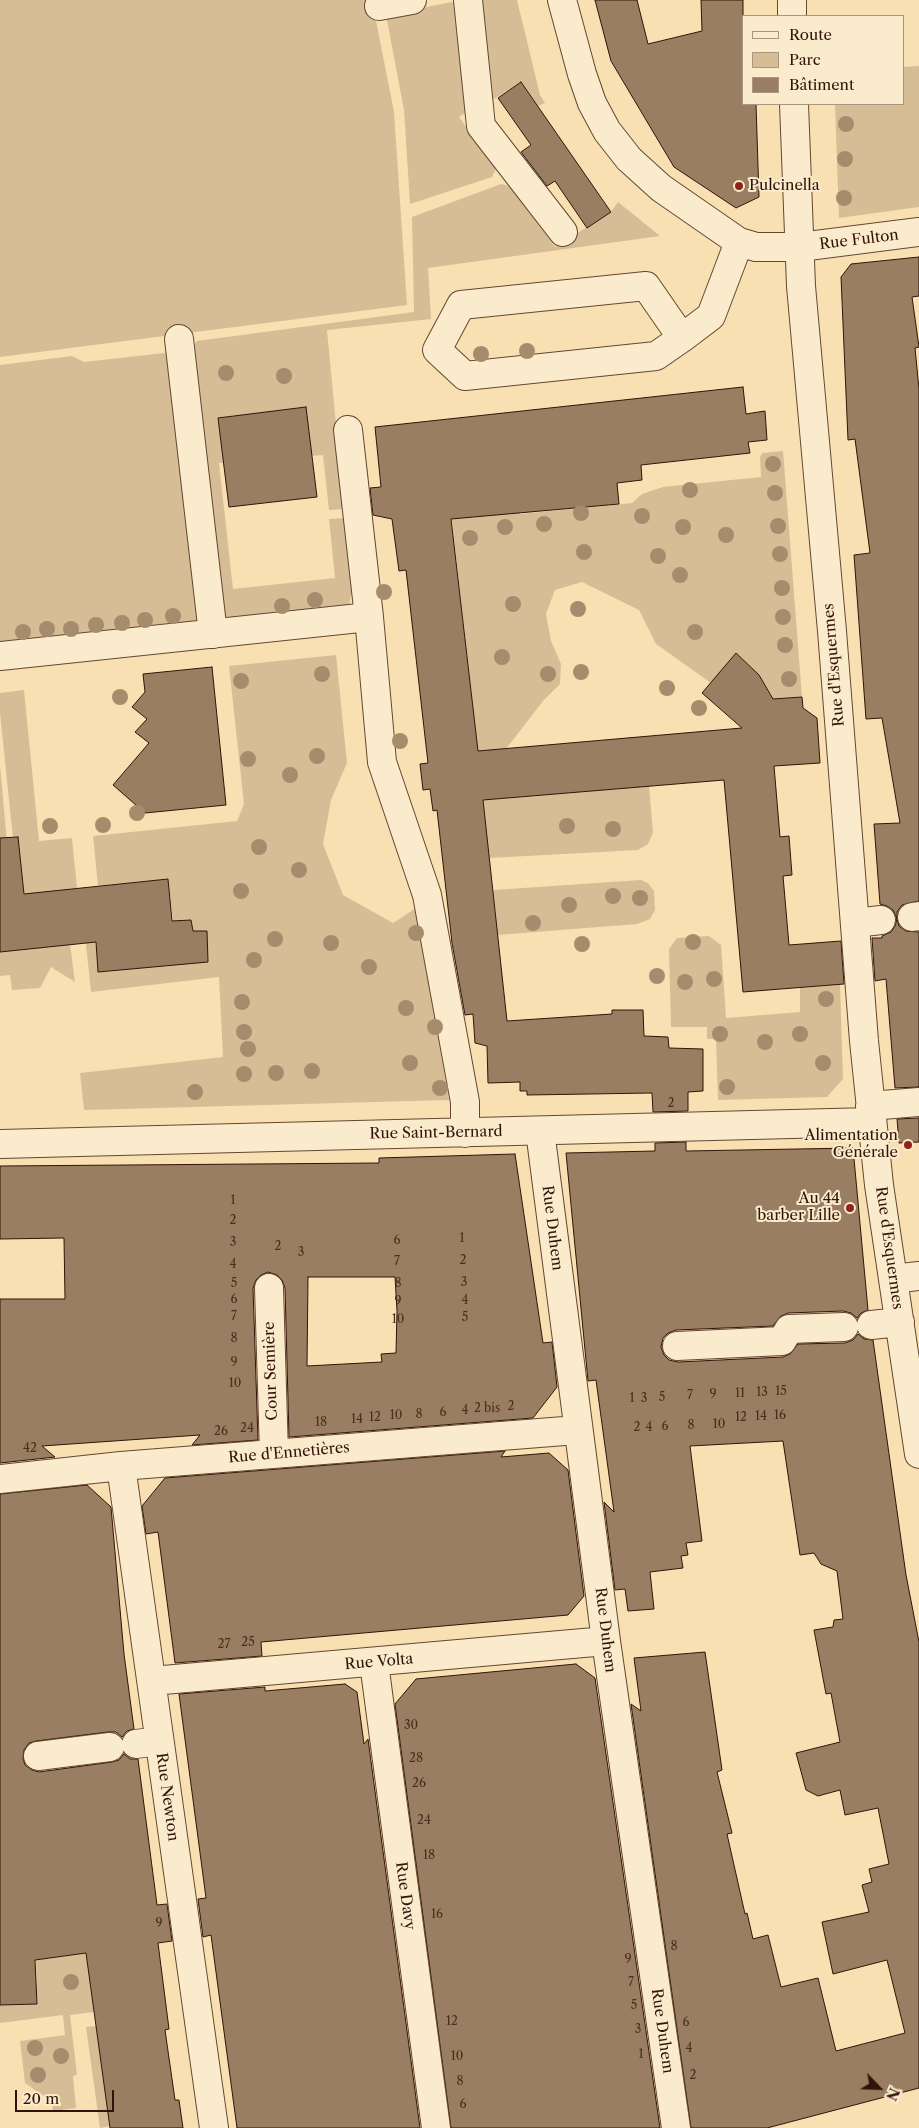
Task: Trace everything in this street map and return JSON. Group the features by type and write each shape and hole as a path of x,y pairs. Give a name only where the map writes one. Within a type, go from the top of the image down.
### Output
{"street":[{"path":"379,6 412,0"},
{"path":"468,0 481,126 563,232"},
{"path":"562,0 592,103 607,130 629,158 661,188 739,242 756,247 800,247"},
{"path":"792,0 792,15"},
{"name":"Rue d'Esquermes","path":"794,105 800,247 868,922 871,1114 906,1277 900,1322 919,1454"},
{"name":"Rue Fulton","path":"800,247 919,232"},
{"path":"682,338 646,286 461,305 436,350 465,376 656,356 682,338 711,316 739,242"},
{"path":"179,339 213,634"},
{"path":"348,430 369,617 382,762 427,895 465,1102 465,1133"},
{"path":"0,656 369,617"},
{"name":"Rue Saint-Bernard","path":"0,1144 540,1131 871,1114 919,1102"},
{"name":"Rue Duhem","path":"540,1131 577,1430 676,2128"},
{"name":"Cour Semière","path":"269,1288 274,1454"},
{"path":"871,1325 900,1322"},
{"path":"677,1346 782,1341 789,1329 844,1327"},
{"name":"Rue d'Ennetières","path":"0,1479 121,1466 577,1430"},
{"name":"Rue Newton","path":"121,1466 152,1681 135,1744 214,2128"},
{"name":"Rue Volta","path":"152,1681 374,1663 606,1641"},
{"name":"Rue Davy","path":"374,1663 436,2128"},
{"path":"38,1756 135,1744"}],"green space":[{"path":"0,0 372,0 394,112 407,305 0,357"},
{"path":"479,0 517,0 540,95 545,103 538,106 521,82 486,104"},
{"path":"452,2 461,11 471,109 459,117 496,169 492,177 410,204 404,110 386,15"},
{"path":"919,66 919,207 839,218 835,105 904,105 904,67"},
{"path":"501,184 509,186 555,247 611,212 618,202 660,236 428,268 431,319 327,330 344,509 329,510 323,455 219,463 233,589 335,578 329,519 345,518 352,591 349,605 220,619 189,351 197,341 414,312 412,217"},
{"path":"164,353 171,358 201,621 0,643 0,365 72,356 84,362"},
{"path":"783,451 802,697 772,699 759,675 740,657 711,683 656,644 639,610 582,582 555,590 546,614 551,641 561,664 560,684 543,701 506,749 478,751 451,513 520,511 520,514 632,503 642,494 663,487 761,477 760,456 763,453"},
{"path":"336,655 347,763 331,800 323,844 343,895 393,923 416,908 449,1100 84,1110 80,1073 223,1057 219,977 91,992 84,926 94,925 98,972 208,961 207,931 193,931 191,920 173,921 168,879 98,886 93,836 237,821 244,804 229,666"},
{"path":"24,690 39,841 72,838 77,888 25,898 21,871 14,848 0,713 0,693"},
{"path":"0,765 7,842 0,842"},
{"path":"649,786 653,833 648,844 638,850 489,858 483,800"},
{"path":"641,880 648,883 654,891 655,910 650,919 637,924 498,935 493,890"},
{"path":"709,936 721,945 726,1018 800,1012 800,988 840,984 843,1079 827,1097 718,1100 716,1039 707,1039 707,1027 671,1027 669,949 677,938"},
{"path":"70,944 75,982 51,967 40,988 12,990 10,975 0,976 0,952"},
{"path":"94,1952 90,1982 94,2012 70,2015 77,2075 73,2076 76,2108 53,2111 52,2102 25,2083 20,2041 65,2035 63,2015 0,2023 0,2005 37,2004 36,1960"},
{"path":"96,2026 110,2126 100,2128 86,2027"}],"building":[{"path":"595,0 637,0 648,44 702,31 701,0 743,0 742,105 756,105 759,197 736,208 674,167 611,61"},
{"path":"521,82 611,212 587,228 555,181 547,186 521,152 531,145 498,98"},
{"path":"919,257 919,296 912,297 919,347 915,348 919,389 919,901 902,905 897,912 897,919 893,910 880,904 874,824 900,823 882,718 866,719 854,555 870,553 855,439 848,440 841,277 851,264"},
{"path":"743,387 746,414 765,411 767,440 748,442 750,453 641,465 642,480 617,483 619,504 451,519 478,751 742,728 702,693 736,653 759,675 773,699 802,697 803,708 817,718 820,763 774,766 780,837 789,836 792,875 783,876 789,945 841,941 844,984 743,992 724,780 483,800 507,1021 612,1014 612,1010 643,1010 644,1036 668,1037 669,1048 703,1049 703,1091 688,1092 688,1111 653,1112 652,1093 527,1095 527,1091 520,1091 520,1082 488,1083 487,1046 475,1043 473,1014 465,1015 452,943 437,810 433,811 430,789 423,790 420,764 428,763 406,570 399,571 392,519 373,515 370,488 381,487 375,427"},
{"path":"306,407 317,497 229,507 218,418"},
{"path":"212,667 226,805 145,813 113,785 149,743 135,732 147,719 132,707 145,692 143,674"},
{"path":"18,837 24,894 168,879 172,921 191,920 193,931 207,931 208,962 98,972 96,942 0,952 0,838"},
{"path":"897,919 899,926 906,931 919,932 919,1087 895,1088 886,979 875,981 872,938 882,938 882,936 891,932"},
{"path":"919,1118 919,1142 899,1143 897,1119"},
{"path":"686,1142 686,1151 853,1148 868,1310 861,1313 857,1318 851,1313 843,1311 788,1313 781,1316 773,1326 676,1330 668,1333 663,1338 661,1347 664,1355 669,1360 678,1362 783,1357 790,1354 798,1344 845,1343 853,1340 858,1334 864,1339 873,1340 906,1575 919,1642 919,2088 767,2128 691,2128 631,1704 641,1711 634,1658 705,1652 722,1770 717,1772 732,1833 727,1834 745,1914 747,1913 753,1939 768,1935 781,1987 818,1978 836,2051 905,2033 887,1960 833,1974 822,1922 869,1912 862,1885 872,1882 869,1869 889,1864 878,1808 845,1815 840,1790 818,1796 806,1790 796,1753 840,1742 831,1693 826,1694 814,1630 833,1627 834,1620 843,1619 837,1571 821,1564 814,1553 800,1555 783,1441 690,1446 702,1541 686,1543 688,1555 681,1556 683,1568 650,1572 654,1609 628,1611 625,1589 615,1590 604,1502 614,1512 596,1380 588,1381 566,1153 655,1151 655,1143"},
{"path":"515,1154 543,1343 552,1342 557,1387 533,1418 289,1437 285,1288 282,1280 277,1275 268,1272 256,1280 253,1288 258,1440 192,1445 200,1435 42,1446 55,1457 0,1463 0,1299 65,1299 64,1238 0,1239 0,1166 379,1163 379,1158","holes":["308,1277 395,1277 397,1311 396,1353 381,1354 382,1362 307,1366"]},
{"path":"505,1451 501,1457 549,1453 568,1470 584,1596 568,1615 261,1642 262,1656 175,1663 158,1532 146,1534 142,1506 165,1478"},
{"path":"87,1485 111,1507 124,1654 134,1729 127,1731 122,1737 116,1732 108,1732 36,1741 29,1743 24,1750 23,1758 25,1765 39,1772 112,1762 119,1760 124,1754 130,1759 138,1759 157,1905 167,1904 172,1941 158,1943 169,2029 165,2030 175,2100 179,2100 183,2128 110,2128 86,1953 35,1960 37,2004 0,2005 0,1494"},
{"path":"576,1664 595,1678 660,2128 451,2128 395,1704 416,1679"},
{"path":"345,1684 357,1692 364,1744 368,1739 420,2128 237,2128 211,1935 203,1937 198,1899 206,1898 179,1694 265,1687 265,1691"}],"place":[{"name":"Pulcinella","path":"739,186"},
{"name":"Alimentation Générale","path":"908,1145"},
{"name":"Au 44 barber Lille","path":"850,1208"}]}
